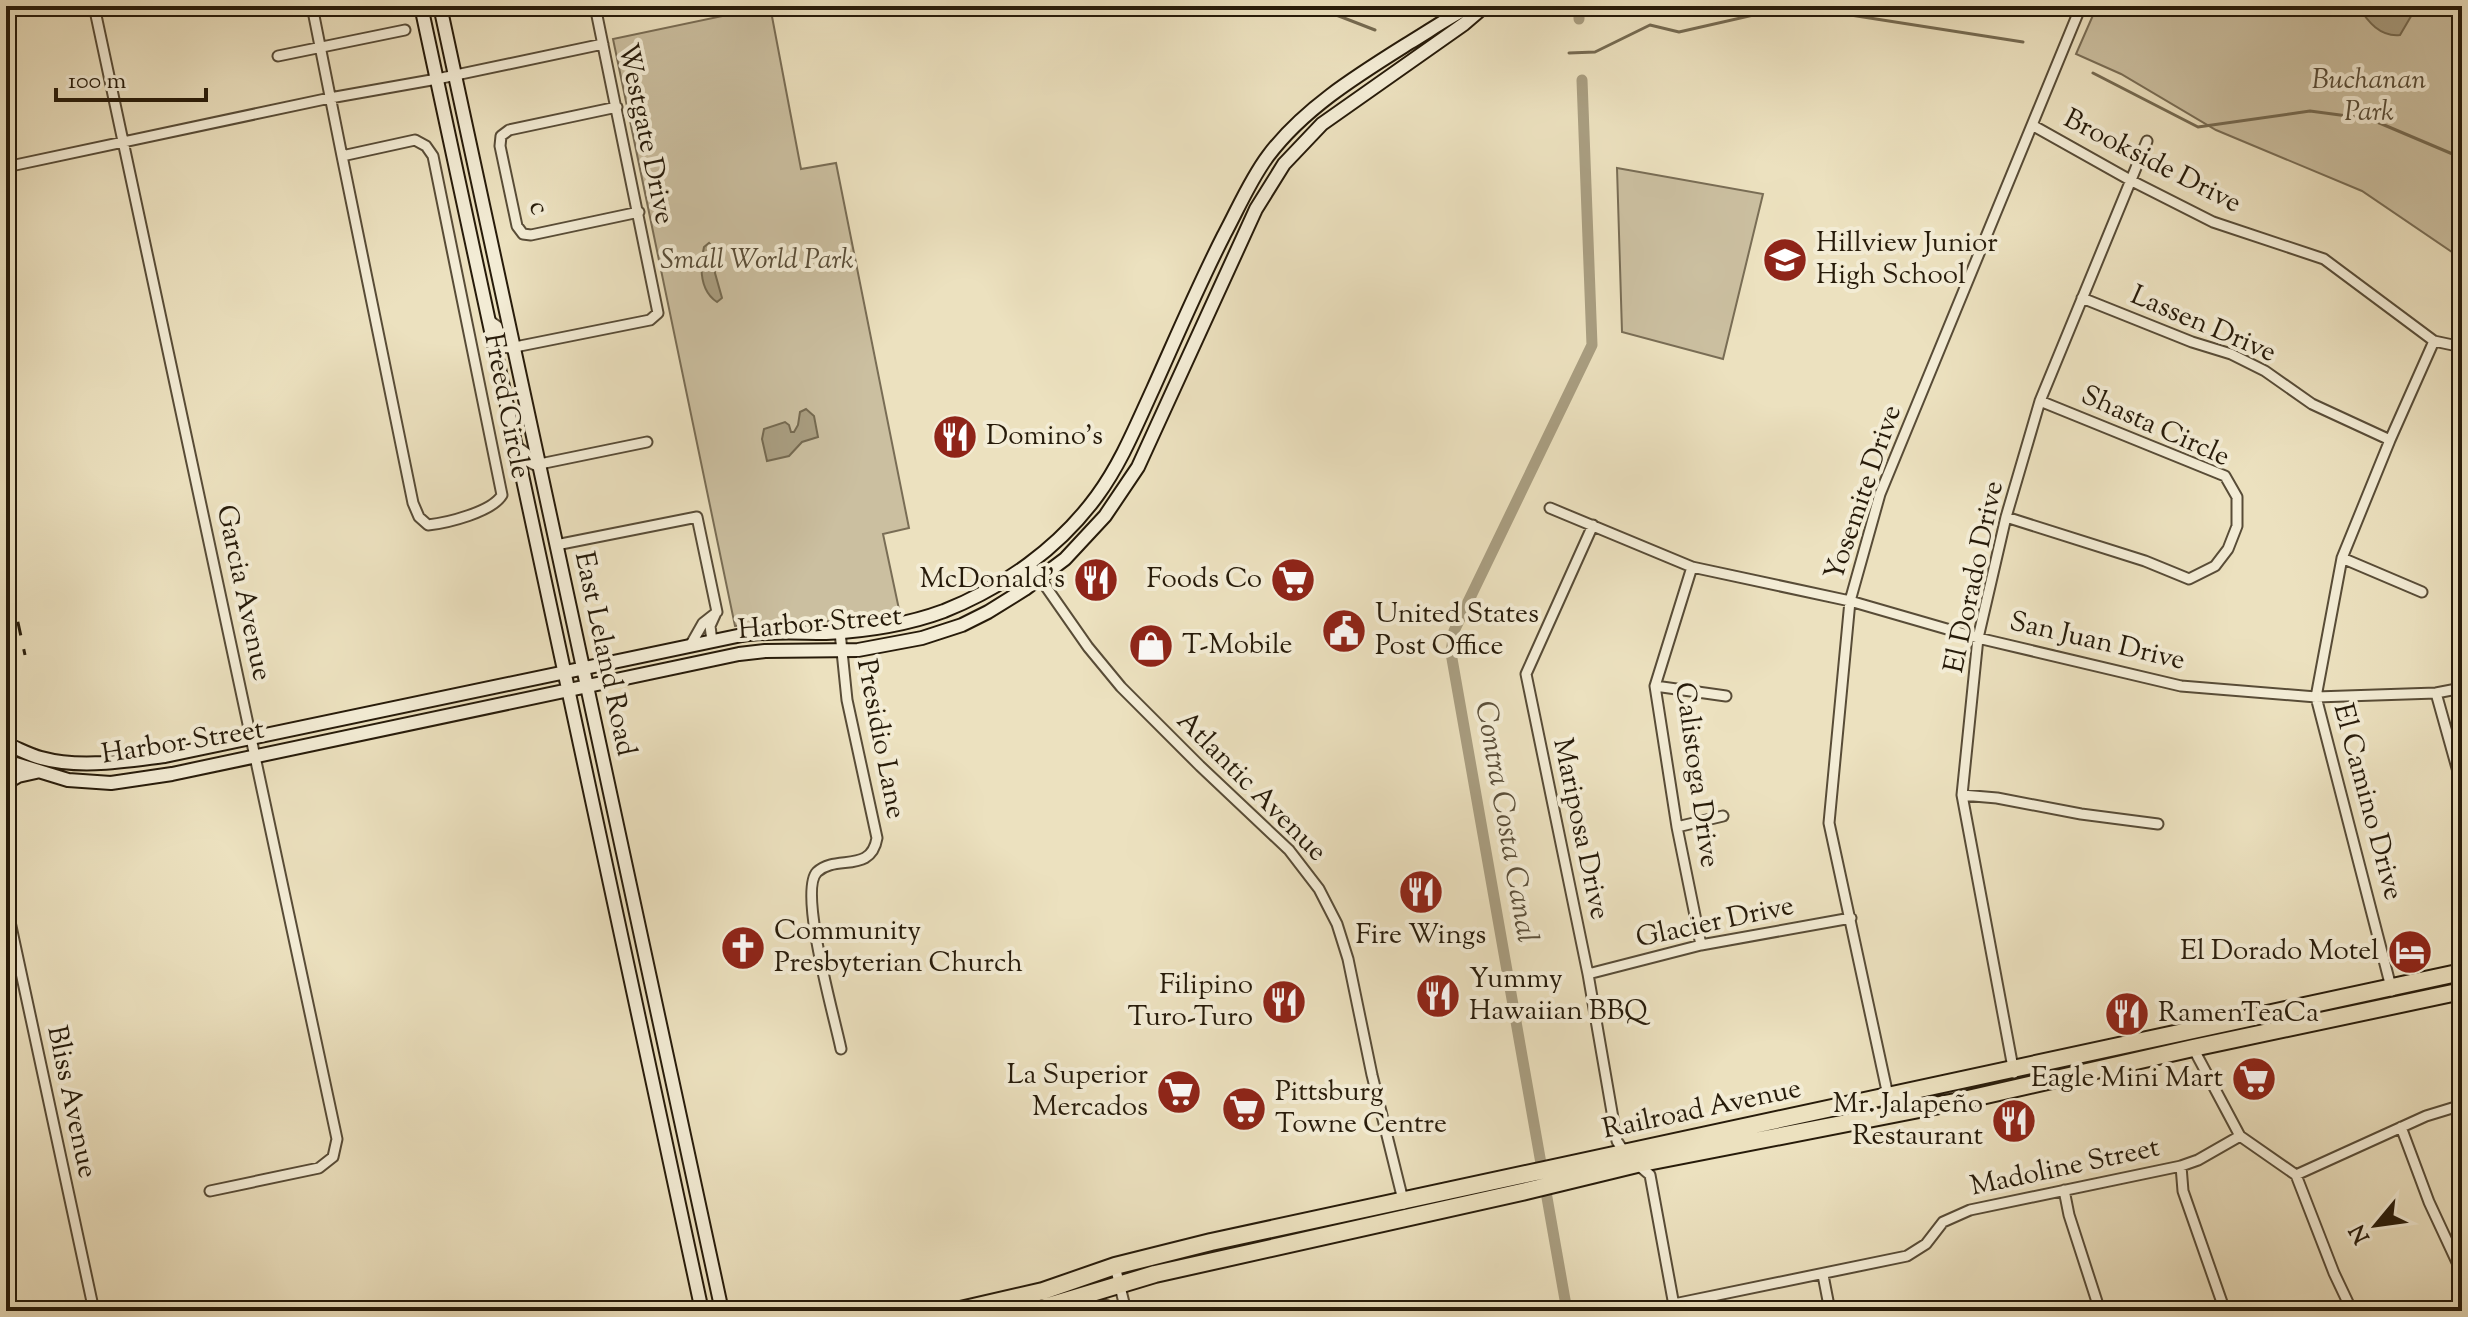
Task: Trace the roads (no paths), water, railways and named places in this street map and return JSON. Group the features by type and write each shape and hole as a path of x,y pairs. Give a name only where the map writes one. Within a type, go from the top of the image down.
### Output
{"highway":[{"name":"Railroad Avenue","path":"1562,1174 1637,1164 1890,1106 2014,1070 2462,972"},
{"name":"Railroad Avenue","path":"1040,1309 1155,1274 1406,1217 1562,1174 1623,1153 1890,1106 2018,1088 2462,991"},
{"name":"Railroad Avenue","path":"956,1311 1043,1291 1115,1266 1402,1199 1523,1184"}],"street":[{"name":"Garcia Avenue","path":"94,6 337,1139 333,1157 319,1168 210,1191"},
{"name":"Freed Circle","path":"316,6 314,16 320,48 330,98 413,503 419,517 428,525 484,509 497,503 502,495 433,156 426,146 415,140 342,156"},
{"name":"East Leland Road","path":"421,6 702,1311"},
{"name":"East Leland Road","path":"440,6 722,1311"},
{"name":"Westgate Drive","path":"514,348 650,320 657,315 657,299 595,6"},
{"name":"Harbor Street","path":"6,761 68,780 111,783 172,774 752,652 841,651 897,645 952,629 1008,601 1074,551 1122,494 1145,454 1256,209 1284,164 1322,124 1485,6"},
{"name":"Yosemite Drive","path":"1890,1106 1829,823 1850,601 1880,494 2081,6"},
{"path":"1464,8 1464,24"},
{"name":"Harbor Street","path":"6,744 42,758 107,763 165,756 712,641 766,632 840,632 885,627 933,615 972,598 1030,564 1065,533 1107,481 1127,446 1214,254 1268,157 1311,110 1375,64 1464,8"},
{"path":"278,56 405,30"},
{"path":"6,167 603,44"},
{"name":"c","path":"617,107 509,130 501,136 500,146 517,226 523,234 531,235 639,212"},
{"name":"Brookside Drive","path":"2032,125 2213,222 2324,259 2434,341 2462,347"},
{"name":"El Dorado Drive","path":"2018,1088 1962,795 1978,638 2006,517 2040,401 2147,141"},
{"name":"Lassen Drive","path":"2082,298 2192,342 2231,354 2265,371 2312,404 2390,440"},
{"path":"490,321 497,326 503,347 514,348"},
{"name":"El Camino Drive","path":"2396,1005 2316,697 2342,558 2434,341"},
{"name":"Shasta Circle","path":"2006,517 2145,561 2189,579 2215,566 2228,549 2237,526 2237,497 2225,476 2040,401"},
{"path":"516,446 526,453 530,463 539,464 647,442"},
{"path":"1127,446 1145,454"},
{"name":"San Juan Drive","path":"1550,508 1692,567 1850,601 1978,638 2181,686 2316,697 2436,693 2462,688"},
{"path":"556,545 697,517 717,612 710,626 712,641"},
{"name":"Mariposa Drive","path":"1593,525 1526,674 1588,974 1617,1141 1623,1153"},
{"path":"2342,558 2422,592"},
{"name":"Atlantic Avenue","path":"1030,564 1088,647 1121,687 1289,850 1324,897 1348,959 1406,1217"},
{"name":"Calistoga Drive","path":"1692,567 1655,686 1677,827 1701,945"},
{"path":"690,646 703,623 717,612"},
{"name":"Presidio Lane","path":"840,632 847,700 877,838 870,855 819,870 810,888 812,919 841,1049"},
{"path":"1655,686 1726,696"},
{"path":"2436,693 2462,786"},
{"path":"6,783 18,776 36,772"},
{"path":"1962,795 2158,824"},
{"path":"1677,827 1723,816"},
{"name":"Bliss Avenue","path":"6,903 94,1311"},
{"name":"Glacier Drive","path":"1588,974 1701,945 1851,918"},
{"path":"2186,1031 2240,1136 2296,1175 2352,1311"},
{"path":"2296,1175 2426,1116 2462,1105"},
{"path":"2401,1127 2429,1202 2462,1273"},
{"name":"Madoline Street","path":"1674,1308 1907,1256 1926,1244 1943,1222 1970,1210 2181,1166 2240,1136"},
{"path":"1623,1153 1650,1175 1674,1308"},
{"path":"2181,1166 2183,1191 2225,1311"},
{"path":"2064,1190 2100,1311"},
{"path":"1115,1266 1126,1311"},
{"path":"1823,1275 1830,1311"},
{"path":"1040,1309 1076,1309 1104,1304 1117,1311"}],"waterway":[{"path":"1313,6 1375,30"},
{"name":"Contra Costa Canal","path":"1579,6 1579,19"},
{"path":"1569,53 1595,52 1650,25 1679,32 1793,6 2023,42"},
{"path":"2093,73 2198,127 2310,111 2370,119 2462,158"},
{"name":"Contra Costa Canal","path":"1567,1311 1451,653 1454,631 1592,345 1582,80"}],"railway":[{"path":"6,567 25,655"}],"place":[{"name":"Hillview Junior High School","path":"1785,260"},
{"name":"Domino's","path":"955,437"},
{"name":"McDonald's","path":"1096,580"},
{"name":"Foods Co","path":"1293,580"},
{"name":"United States Post Office","path":"1344,631"},
{"name":"T-Mobile","path":"1151,646"},
{"name":"Fire Wings","path":"1421,892"},
{"name":"Community Presbyterian Church","path":"743,948"},
{"name":"El Dorado Motel","path":"2410,952"},
{"name":"Yummy Hawaiian BBQ","path":"1438,996"},
{"name":"Filipino Turo-Turo","path":"1284,1002"},
{"name":"RamenTeaCa","path":"2127,1014"},
{"name":"Eagle Mini Mart","path":"2254,1079"},
{"name":"La Superior Mercados","path":"1179,1092"},
{"name":"Pittsburg Towne Centre","path":"1244,1109"},
{"name":"Mr. Jalapeño Restaurant","path":"2014,1121"}],"park label":[{"name":"Buchanan Park","path":"2369,97"},
{"name":"Small World Park","path":"757,261"}]}
